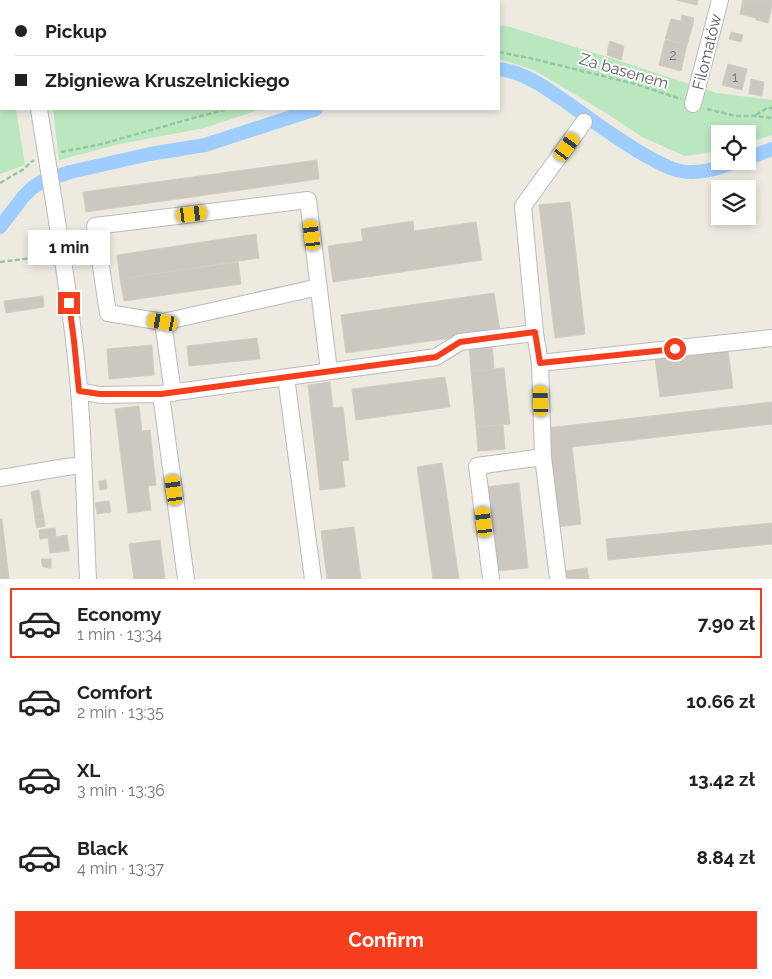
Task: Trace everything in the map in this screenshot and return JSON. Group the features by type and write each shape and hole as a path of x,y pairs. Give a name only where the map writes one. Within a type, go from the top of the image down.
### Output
{"street":[{"name":"Filomatów","path":"694,104 720,0"},
{"path":"40,110 42,164 53,194 74,341 79,391 88,579"},
{"path":"558,579 543,457 540,363 535,332 523,206 584,122"},
{"path":"319,287 163,322 108,313 95,226 308,200 319,287 329,371"},
{"path":"163,322 167,394 186,579"},
{"path":"79,391 100,394 167,394 436,357 460,342 535,332"},
{"path":"540,363 772,338"},
{"path":"286,377 313,579"},
{"path":"491,579 477,466 543,457"},
{"path":"0,478 66,466 83,465"}],"path":[{"name":"Za basenem","path":"500,52 635,84 718,112 736,116 772,118"},
{"path":"755,116 767,108 772,108"},
{"path":"56,153 102,144 224,110"},
{"path":"0,183 24,169 30,163 42,164"},
{"path":"0,262 32,258 52,251"}],"green space":[{"path":"500,25 611,58 717,93 772,100 772,135 756,140 756,125 711,125 711,152 685,156 642,137 534,70 500,59"},
{"path":"0,110 16,110 25,165 0,174"},
{"path":"53,110 259,110 204,128 120,144 59,160"}],"building":[{"path":"676,0 698,0 697,5"},
{"path":"743,0 772,0 768,23 740,14"},
{"path":"682,15 694,18 693,24 681,21"},
{"path":"671,19 693,24 687,45 665,39"},
{"path":"731,32 743,35 741,42 729,39"},
{"path":"665,40 687,45 681,71 659,65"},
{"path":"610,41 624,46 623,52 608,48"},
{"path":"608,48 623,52 621,60 607,55"},
{"path":"728,64 747,69 742,90 722,85"},
{"path":"751,79 764,82 762,96 749,94"},
{"path":"317,160 319,179 86,212 83,192"},
{"path":"570,202 585,334 555,338 539,205"},
{"path":"413,221 414,231 476,222 482,260 333,282 328,246 363,241 361,229"},
{"path":"256,234 259,258 120,279 117,255"},
{"path":"238,262 241,284 124,301 120,279"},
{"path":"494,293 500,331 346,353 341,315"},
{"path":"43,296 44,307 6,313 4,301"},
{"path":"257,338 260,359 189,366 187,346"},
{"path":"492,343 494,369 471,371 469,345"},
{"path":"152,345 154,375 109,379 107,349"},
{"path":"728,350 733,388 660,397 655,358"},
{"path":"504,368 510,424 476,427 471,371"},
{"path":"445,377 450,407 356,420 352,389"},
{"path":"330,382 333,408 343,407 349,460 342,461 345,487 320,490 308,385"},
{"path":"772,402 772,424 572,447 581,524 558,527 547,428"},
{"path":"139,406 142,431 150,430 156,485 148,486 151,510 128,513 115,409"},
{"path":"503,425 505,449 478,451 476,427"},
{"path":"442,463 459,579 433,579 417,467"},
{"path":"106,480 107,489 100,490 99,481"},
{"path":"519,483 528,568 496,571 486,487"},
{"path":"39,490 42,509 34,510 31,492"},
{"path":"109,501 111,512 97,514 95,503"},
{"path":"42,509 44,519 35,520 34,510"},
{"path":"0,519 2,519 9,579 0,579"},
{"path":"44,519 45,526 37,528 35,520"},
{"path":"772,523 772,544 608,560 606,539"},
{"path":"354,527 361,579 327,579 321,531"},
{"path":"55,528 56,537 40,539 39,530"},
{"path":"67,535 69,551 50,553 48,538"},
{"path":"160,540 165,579 134,579 129,544"},
{"path":"41,559 51,559 51,568 43,567"},
{"path":"587,568 589,579 565,579 564,571"}],"waterway":[{"path":"500,69 510,71 539,84 631,147 671,168 687,172 711,169"},
{"path":"0,227 23,197 43,181 70,172 150,154 205,145 313,110"},
{"path":"756,155 772,149"}],"route":[{"path":"69,303 79,391 100,394 161,394 436,357 460,342 535,332 540,363 675,349"}]}
